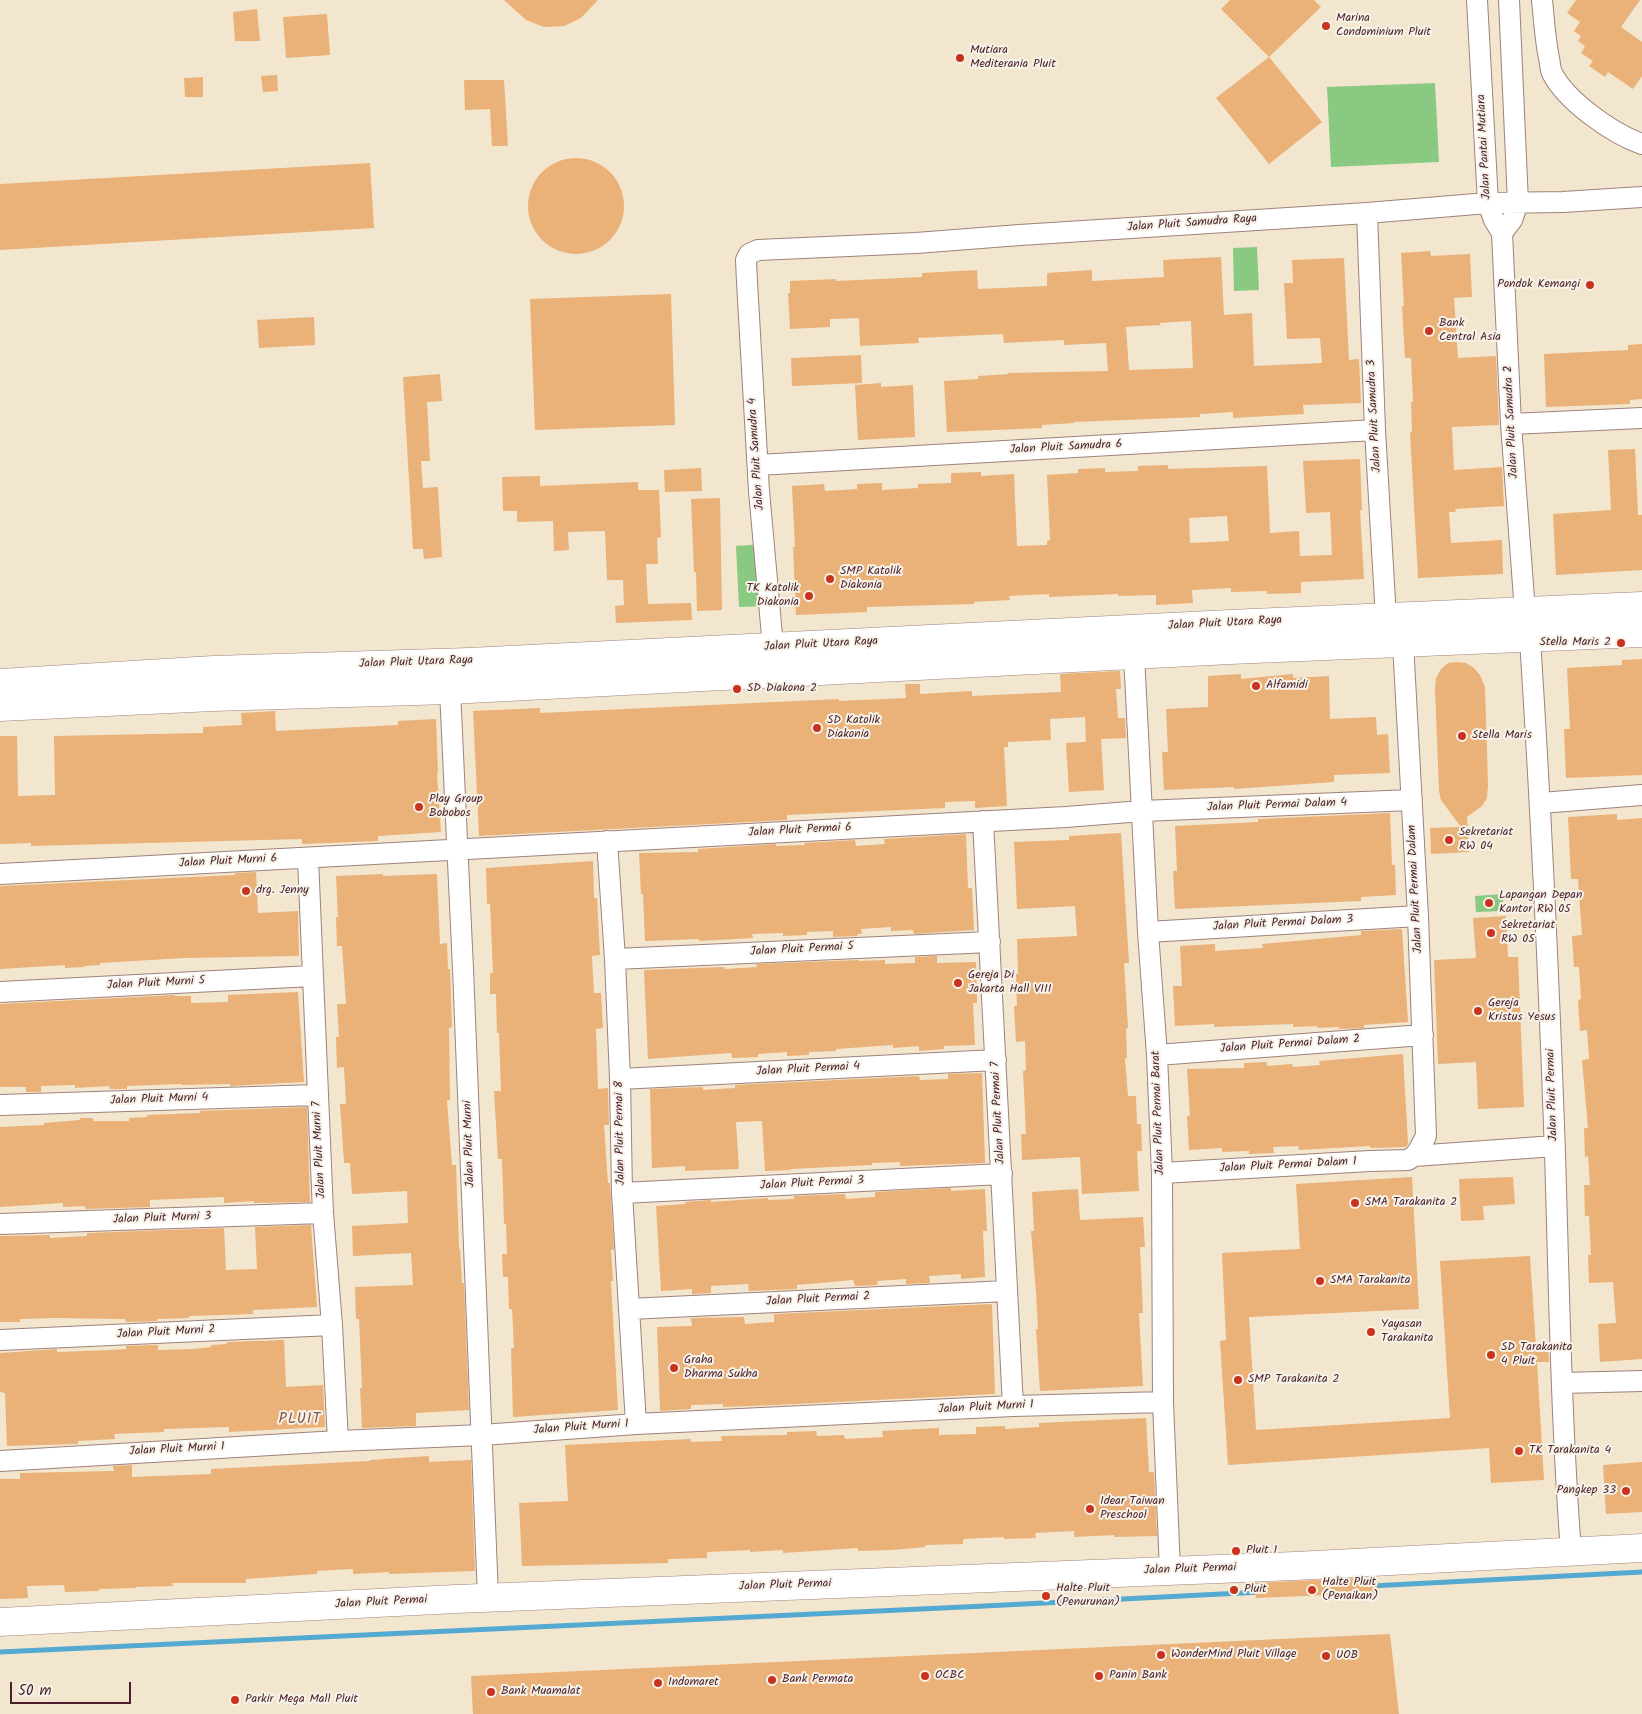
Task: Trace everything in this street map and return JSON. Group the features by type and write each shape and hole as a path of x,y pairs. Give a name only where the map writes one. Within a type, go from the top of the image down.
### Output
{"street":[{"name":"Jalan Pantai Mutiara","path":"1488,0 1478,0 1488,203 1494,220 1502,232"},
{"path":"1502,232 1512,220 1518,203 1509,0"},
{"path":"1542,0 1545,38 1552,72 1562,87 1591,115 1611,129 1642,144"},
{"name":"Jalan Pluit Samudra Raya","path":"746,260 749,254 758,250 916,243 953,239 1367,213 1488,203 1642,198"},
{"name":"Jalan Pluit Samudra 3","path":"1367,213 1374,430 1386,618"},
{"name":"Jalan Pluit Samudra 2","path":"1502,232 1511,424 1525,612"},
{"name":"Jalan Pluit Samudra 4","path":"746,260 759,491 774,647"},
{"path":"1511,424 1642,418"},
{"name":"Jalan Pluit Samudra 6","path":"758,465 1374,430"},
{"name":"Jalan Pluit Utara Raya","path":"0,707 457,690 1134,655 1230,637 1386,618 1642,606"},
{"name":"Jalan Pluit Utara Raya","path":"0,683 213,670 462,662 774,647 1230,637 1403,643 1642,633"},
{"name":"Jalan Pluit Permai","path":"1530,639 1541,803 1562,1383 1571,1552"},
{"name":"Jalan Pluit Permai Dalam","path":"1403,643 1418,916 1426,1136 1414,1156"},
{"name":"Jalan Pluit Permai Barat","path":"1134,655 1162,1173 1163,1402 1170,1571"},
{"path":"457,690 462,662"},
{"path":"213,670 213,698"},
{"name":"Jalan Pluit Murni","path":"457,690 457,850 464,979 488,1598"},
{"path":"1541,803 1642,795"},
{"name":"Jalan Pluit Permai Dalam 4","path":"1142,811 1412,800"},
{"name":"Jalan Pluit Permai 6","path":"457,850 1066,817 1142,811"},
{"name":"Jalan Pluit Permai 7","path":"983,821 1013,1406"},
{"name":"Jalan Pluit Permai 8","path":"607,841 615,959 622,1193 636,1424"},
{"name":"Jalan Pluit Murni 6","path":"0,874 457,850"},
{"name":"Jalan Pluit Murni 7","path":"308,858 323,1213 332,1325 338,1441"},
{"name":"Jalan Pluit Permai Dalam 3","path":"1148,932 1418,916"},
{"name":"Jalan Pluit Permai 5","path":"615,959 990,942"},
{"name":"Jalan Pluit Murni 5","path":"0,992 312,976"},
{"name":"Jalan Pluit Permai Dalam 2","path":"1157,1055 1423,1035"},
{"name":"Jalan Pluit Permai 4","path":"620,1079 996,1060"},
{"name":"Jalan Pluit Murni 4","path":"0,1105 318,1095"},
{"name":"Jalan Pluit Permai Dalam 1","path":"1162,1173 1408,1160 1414,1156 1554,1146"},
{"name":"Jalan Pluit Permai 3","path":"622,1193 1002,1174"},
{"name":"Jalan Pluit Murni 3","path":"0,1224 323,1213"},
{"name":"Jalan Pluit Permai 2","path":"629,1309 1007,1291"},
{"name":"Jalan Pluit Murni 2","path":"0,1340 332,1325"},
{"path":"1562,1383 1642,1381"},
{"name":"Jalan Pluit Murni 1","path":"0,1461 338,1441 482,1435 636,1424 1013,1406 1163,1402"},
{"name":"Jalan Pluit Permai","path":"0,1622 488,1598 1170,1571 1642,1548"}],"green space":[{"path":"1435,83 1439,162 1331,167 1327,87"},
{"path":"1257,247 1259,290 1234,291 1233,248"},
{"path":"763,544 766,606 739,607 736,546"},
{"name":"Lapangan Depan Kantor RW 05","path":"1503,894 1503,911 1476,912 1475,896"}],"building":[{"path":"504,0 598,0 581,18 564,26 544,27 526,20"},
{"path":"1230,0 1314,0 1321,7 1269,57 1221,9"},
{"path":"1576,0 1640,0 1621,27 1642,42 1642,76 1633,89 1608,72 1605,77 1589,66 1593,61 1581,53 1585,46 1578,41 1581,36 1574,31 1580,22 1567,13"},
{"path":"257,9 260,41 235,41 233,12"},
{"path":"327,14 330,55 286,58 283,17"},
{"path":"1269,57 1322,122 1269,164 1216,98"},
{"path":"277,75 278,91 263,92 261,76"},
{"path":"203,77 203,97 185,97 184,78"},
{"path":"464,80 504,80 508,146 492,146 490,109 465,110"},
{"path":"576,158 594,162 610,172 620,188 624,206 620,224 610,240 594,250 576,254 558,250 542,240 532,224 528,206 532,188 542,172 558,162"},
{"path":"370,163 374,228 0,250 0,184"},
{"path":"1430,251 1431,256 1470,254 1472,297 1454,298 1458,358 1496,356 1499,425 1452,427 1454,470 1502,467 1504,506 1455,509 1456,512 1449,512 1451,543 1502,540 1503,574 1418,578 1410,432 1412,432 1411,402 1413,402 1411,358 1405,358 1401,253"},
{"path":"1221,257 1224,315 1252,313 1254,366 1322,363 1320,338 1287,339 1284,283 1293,283 1292,260 1344,258 1349,360 1359,359 1361,403 1303,405 1304,414 1233,418 1233,412 1200,414 1200,417 1074,422 1042,425 1042,428 947,432 944,381 978,379 978,376 1008,373 1108,371 1106,343 1064,345 1064,340 1004,343 1003,334 918,338 919,343 860,346 859,318 830,319 830,327 790,329 788,293 790,293 790,281 922,277 922,273 977,270 978,289 1047,286 1047,273 1092,270 1092,281 1164,277 1163,260","holes":["1191,321 1193,368 1129,370 1126,327"]},
{"path":"671,294 675,425 535,430 530,299"},
{"path":"314,317 315,345 259,348 257,320"},
{"path":"1642,344 1642,399 1630,400 1630,404 1546,407 1544,354 1628,350 1628,345"},
{"path":"861,355 862,383 792,386 791,358"},
{"path":"440,374 442,401 427,402 430,461 421,461 423,488 438,487 442,557 424,559 423,549 413,549 403,377"},
{"path":"881,383 881,387 913,385 915,437 858,440 855,385"},
{"path":"1635,449 1638,515 1642,515 1642,570 1556,575 1553,514 1611,510 1608,450"},
{"path":"1360,459 1362,510 1360,510 1364,579 1301,582 1301,593 1267,594 1267,591 1231,592 1231,588 1192,590 1193,603 1156,605 1156,595 1118,596 1118,594 1049,597 1049,594 1009,596 1010,600 974,602 974,604 867,607 867,612 796,615 792,486 824,484 825,491 857,489 857,484 882,483 882,490 918,488 918,484 951,483 951,473 981,472 981,476 1014,474 1017,546 1047,545 1047,541 1050,540 1047,475 1078,473 1078,469 1105,468 1105,472 1138,471 1138,466 1168,465 1168,469 1267,466 1270,533 1299,531 1300,556 1332,555 1330,512 1306,513 1303,461","holes":["1227,516 1229,541 1190,543 1189,518"]},
{"path":"701,468 702,491 665,492 664,470"},
{"path":"540,476 540,486 638,482 638,490 659,490 661,537 657,538 658,564 646,564 648,604 691,603 692,620 616,623 615,606 624,605 623,580 607,580 605,531 568,532 569,550 554,551 553,521 517,522 517,511 503,511 502,477"},
{"path":"720,498 722,610 697,611 691,499"},
{"path":"1642,659 1642,775 1566,778 1564,729 1570,729 1567,668 1622,665 1622,660"},
{"name":"Stella Maris","path":"1448,663 1466,663 1474,668 1480,675 1485,687 1487,798 1482,806 1467,817 1469,852 1431,854 1430,828 1461,827 1441,800 1439,791 1435,689 1436,678 1441,669"},
{"path":"1120,671 1121,689 1116,689 1118,718 1125,718 1126,738 1101,739 1104,790 1069,792 1066,743 1086,742 1085,717 1050,719 1051,740 1008,742 1008,747 1004,747 1007,806 975,808 975,801 945,802 945,808 787,815 787,820 479,836 473,711 540,708 540,713 839,699 839,701 906,698 905,684 920,684 920,694 972,691 972,696 1061,692 1060,674"},
{"path":"1241,674 1241,679 1293,674 1293,678 1329,676 1330,719 1376,717 1377,735 1388,734 1390,773 1334,775 1334,782 1234,789 1234,787 1164,790 1162,752 1168,752 1166,709 1208,707 1208,676"},
{"path":"275,711 276,731 398,725 398,721 436,719 441,832 378,836 378,841 302,844 302,839 31,846 31,843 0,844 0,736 17,736 18,796 55,795 54,736 203,733 203,727 242,725 241,713"},
{"path":"1390,813 1392,865 1395,865 1396,895 1361,897 1361,901 1175,909 1173,871 1177,871 1175,826 1258,822 1258,819"},
{"path":"1617,814 1617,820 1642,818 1642,1359 1600,1362 1598,1324 1616,1323 1613,1282 1589,1283 1588,1255 1591,1255 1589,1216 1585,1216 1584,1185 1590,1185 1588,1156 1585,1157 1584,1128 1588,1128 1582,1060 1589,1059 1587,1030 1580,1031 1578,1000 1581,999 1579,967 1574,967 1572,936 1582,935 1578,879 1571,879 1568,817"},
{"path":"1121,833 1129,963 1124,963 1128,1028 1126,1029 1127,1058 1125,1058 1128,1096 1136,1096 1137,1124 1141,1124 1142,1151 1137,1151 1139,1191 1082,1194 1080,1157 1022,1160 1021,1134 1026,1134 1023,1071 1026,1070 1025,1041 1016,1042 1014,1006 1017,1006 1017,939 1077,936 1075,906 1017,909 1014,842 1069,840 1069,836"},
{"path":"966,834 968,888 972,888 974,930 914,934 913,930 891,931 891,927 861,929 862,934 857,934 858,936 833,937 833,931 807,932 807,935 783,936 783,933 752,934 753,938 699,941 699,939 645,941 639,853 698,852 698,849 776,844 776,846 805,845 804,843 855,840 856,846 885,844 884,839"},
{"path":"593,861 594,898 597,898 600,955 592,956 594,993 601,993 603,1028 596,1029 598,1089 608,1088 609,1125 604,1125 614,1249 611,1250 613,1281 611,1281 618,1410 513,1417 511,1348 514,1348 512,1309 509,1309 508,1277 503,1277 502,1254 507,1254 506,1224 504,1224 502,1159 498,1159 494,1091 501,1091 499,1033 497,1033 496,994 490,994 490,973 493,973 490,904 487,904 486,868"},
{"path":"256,872 258,913 298,911 299,956 184,958 100,963 100,965 84,967 65,968 65,965 0,969 0,886 235,875 235,873"},
{"path":"383,874 383,876 437,874 440,944 447,943 448,969 450,969 452,1027 449,1028 450,1100 447,1100 452,1165 456,1165 459,1249 462,1283 464,1283 469,1410 416,1413 416,1426 362,1428 359,1319 356,1319 355,1287 413,1285 411,1253 353,1256 352,1226 408,1223 407,1191 352,1194 350,1163 344,1163 340,1104 346,1104 344,1067 337,1068 336,1037 339,1037 337,1004 346,1004 342,946 337,946 336,876"},
{"name":"Gereja Kristus Yesus","path":"1506,916 1508,957 1518,957 1524,1107 1478,1109 1476,1062 1438,1064 1434,960 1476,958 1473,918"},
{"path":"1402,929 1408,1022 1364,1025 1364,1028 1339,1029 1339,1027 1317,1028 1317,1026 1293,1027 1293,1024 1214,1027 1214,1024 1175,1026 1173,986 1182,986 1180,946 1215,944 1215,951 1263,948 1262,944 1361,935 1361,931"},
{"path":"937,956 937,963 976,962 977,1003 973,1003 975,1045 944,1046 944,1049 919,1051 919,1046 893,1048 893,1045 809,1052 809,1055 787,1056 787,1052 758,1054 758,1057 732,1058 731,1053 648,1059 644,970 724,967 725,969 757,967 756,964 859,960 885,960 885,964 915,963 915,957"},
{"path":"298,992 304,1082 230,1086 230,1084 127,1086 127,1089 110,1089 109,1086 75,1088 75,1085 41,1086 41,1092 26,1092 26,1087 0,1087 0,1004 175,995 191,996 191,1003 228,1002 228,995"},
{"path":"1403,1054 1408,1144 1406,1147 1371,1148 1370,1146 1299,1150 1298,1146 1273,1147 1274,1153 1249,1154 1249,1151 1222,1152 1222,1148 1189,1150 1187,1116 1190,1116 1187,1069 1244,1068 1244,1063 1267,1062 1267,1066 1292,1064 1293,1067 1320,1065 1319,1061"},
{"path":"982,1073 985,1163 900,1166 900,1162 872,1163 872,1165 765,1171 762,1121 736,1122 739,1169 685,1171 685,1166 652,1168 650,1089 703,1087 703,1090 735,1088 735,1085 919,1076 920,1080 948,1079 948,1074"},
{"path":"307,1107 310,1202 254,1203 254,1201 224,1203 224,1197 150,1200 150,1207 86,1209 84,1206 63,1207 63,1203 0,1207 0,1127 44,1125 44,1123 80,1120 80,1118 93,1118 93,1121 129,1121 129,1118 147,1117 147,1115"},
{"path":"1412,1177 1419,1309 1249,1317 1256,1430 1450,1418 1440,1261 1530,1256 1536,1348 1548,1347 1549,1362 1537,1362 1544,1480 1491,1483 1489,1448 1228,1465 1220,1341 1226,1340 1222,1253 1300,1249 1296,1184"},
{"path":"1513,1177 1515,1204 1483,1206 1484,1220 1461,1221 1459,1179"},
{"path":"951,1188 951,1191 985,1189 987,1231 983,1231 985,1277 961,1279 961,1274 929,1276 930,1283 906,1284 906,1279 877,1281 878,1285 855,1286 853,1280 797,1285 797,1289 749,1291 748,1284 711,1286 711,1293 692,1294 692,1289 661,1291 656,1206 711,1200 711,1202 768,1198 768,1200 794,1199 794,1196 845,1194 846,1199 875,1197 875,1192"},
{"path":"1078,1189 1080,1220 1143,1217 1145,1247 1140,1247 1143,1313 1139,1313 1143,1386 1040,1391 1036,1293 1031,1231 1034,1231 1032,1192"},
{"path":"311,1225 317,1307 253,1310 253,1314 189,1316 189,1318 157,1319 157,1321 126,1322 125,1319 55,1318 20,1319 20,1322 0,1322 0,1236 50,1235 50,1238 87,1236 87,1233 224,1228 226,1270 257,1269 255,1227"},
{"path":"992,1304 995,1394 723,1407 723,1404 691,1405 691,1409 660,1411 657,1327 692,1326 691,1318 744,1317 745,1324 774,1322 774,1314"},
{"path":"284,1340 286,1387 323,1385 325,1427 229,1432 229,1427 164,1429 164,1432 114,1434 115,1439 78,1441 78,1444 7,1446 5,1393 0,1392 0,1353 57,1349 57,1352 111,1350 126,1349 126,1346 158,1345 158,1350 193,1349 227,1344 227,1342"},
{"path":"1146,1418 1149,1472 1154,1472 1157,1536 1114,1537 1114,1535 1074,1537 1074,1531 1035,1533 1036,1538 963,1539 963,1544 925,1545 926,1547 891,1550 858,1551 858,1548 783,1553 783,1550 750,1552 750,1550 707,1552 707,1558 668,1559 668,1563 522,1566 519,1503 568,1501 565,1445 691,1439 691,1442 722,1441 721,1436 787,1435 787,1432 816,1431 817,1436 844,1435 845,1439 883,1437 882,1431 939,1428 939,1435 976,1434 976,1427 1005,1426 1005,1429 1039,1427 1039,1423"},
{"path":"429,1456 429,1462 471,1460 475,1571 353,1574 353,1569 317,1571 317,1574 246,1579 246,1583 172,1583 173,1586 99,1589 99,1591 65,1592 64,1585 27,1586 28,1598 0,1599 0,1479 20,1479 20,1473 114,1471 113,1466 132,1465 132,1477 211,1474 211,1469"},
{"path":"1642,1462 1642,1512 1606,1514 1603,1465"},
{"name":"Halte Pluit (Penaikan)","path":"1377,1577 1378,1593 1256,1598 1255,1583"},
{"name":"WonderMind Pluit Village","path":"1390,1634 1399,1714 473,1714 471,1676"}],"waterway":[{"path":"1371,1586 1642,1572"},
{"path":"0,1652 1261,1592"}],"place":[{"name":"Marina Condominium Pluit","path":"1326,26"},
{"name":"Mutiara Mediterania Pluit","path":"960,58"},
{"name":"Pondok Kemangi","path":"1590,285"},
{"name":"Bank Central Asia","path":"1429,331"},
{"name":"SMP Katolik Diakonia","path":"830,579"},
{"name":"TK Katolik Diakonia","path":"809,596"},
{"name":"Stella Maris 2","path":"1621,643"},
{"name":"Alfamidi","path":"1256,686"},
{"name":"SD Diakona 2","path":"737,689"},
{"name":"SD Katolik Diakonia","path":"817,728"},
{"name":"Stella Maris","path":"1462,736"},
{"name":"Play Group Bobobos","path":"419,807"},
{"name":"Sekretariat RW 04","path":"1449,840"},
{"name":"drg. Jenny","path":"246,891"},
{"name":"Lapangan Depan Kantor RW 05","path":"1489,903"},
{"name":"Sekretariat RW 05","path":"1491,933"},
{"name":"Gereja Di Jakarta Hall VIII","path":"958,983"},
{"name":"Gereja Kristus Yesus","path":"1478,1011"},
{"name":"SMA Tarakanita 2","path":"1355,1203"},
{"name":"SMA Tarakanita","path":"1320,1281"},
{"name":"Yayasan Tarakanita","path":"1371,1332"},
{"name":"SD Tarakanita 4 Pluit","path":"1491,1355"},
{"name":"Graha Dharma Sukha","path":"674,1368"},
{"name":"SMP Tarakanita 2","path":"1238,1380"},
{"name":"TK Tarakanita 4","path":"1519,1451"},
{"name":"Pangkep 33","path":"1626,1491"},
{"name":"Idear Taiwan Preschool","path":"1090,1509"},
{"name":"Pluit 1","path":"1236,1551"},
{"name":"Pluit","path":"1234,1590"},
{"name":"Halte Pluit (Penaikan)","path":"1312,1590"},
{"name":"Halte Pluit (Penurunan)","path":"1046,1596"},
{"name":"WonderMind Pluit Village","path":"1161,1655"},
{"name":"UOB","path":"1326,1656"},
{"name":"OCBC","path":"925,1676"},
{"name":"Panin Bank","path":"1099,1676"},
{"name":"Bank Permata","path":"772,1680"},
{"name":"Indomaret","path":"658,1683"},
{"name":"Bank Muamalat","path":"491,1692"},
{"name":"Parkir Mega Mall Pluit","path":"235,1700"}],"district":[{"name":"PLUIT","path":"300,1420"}]}
